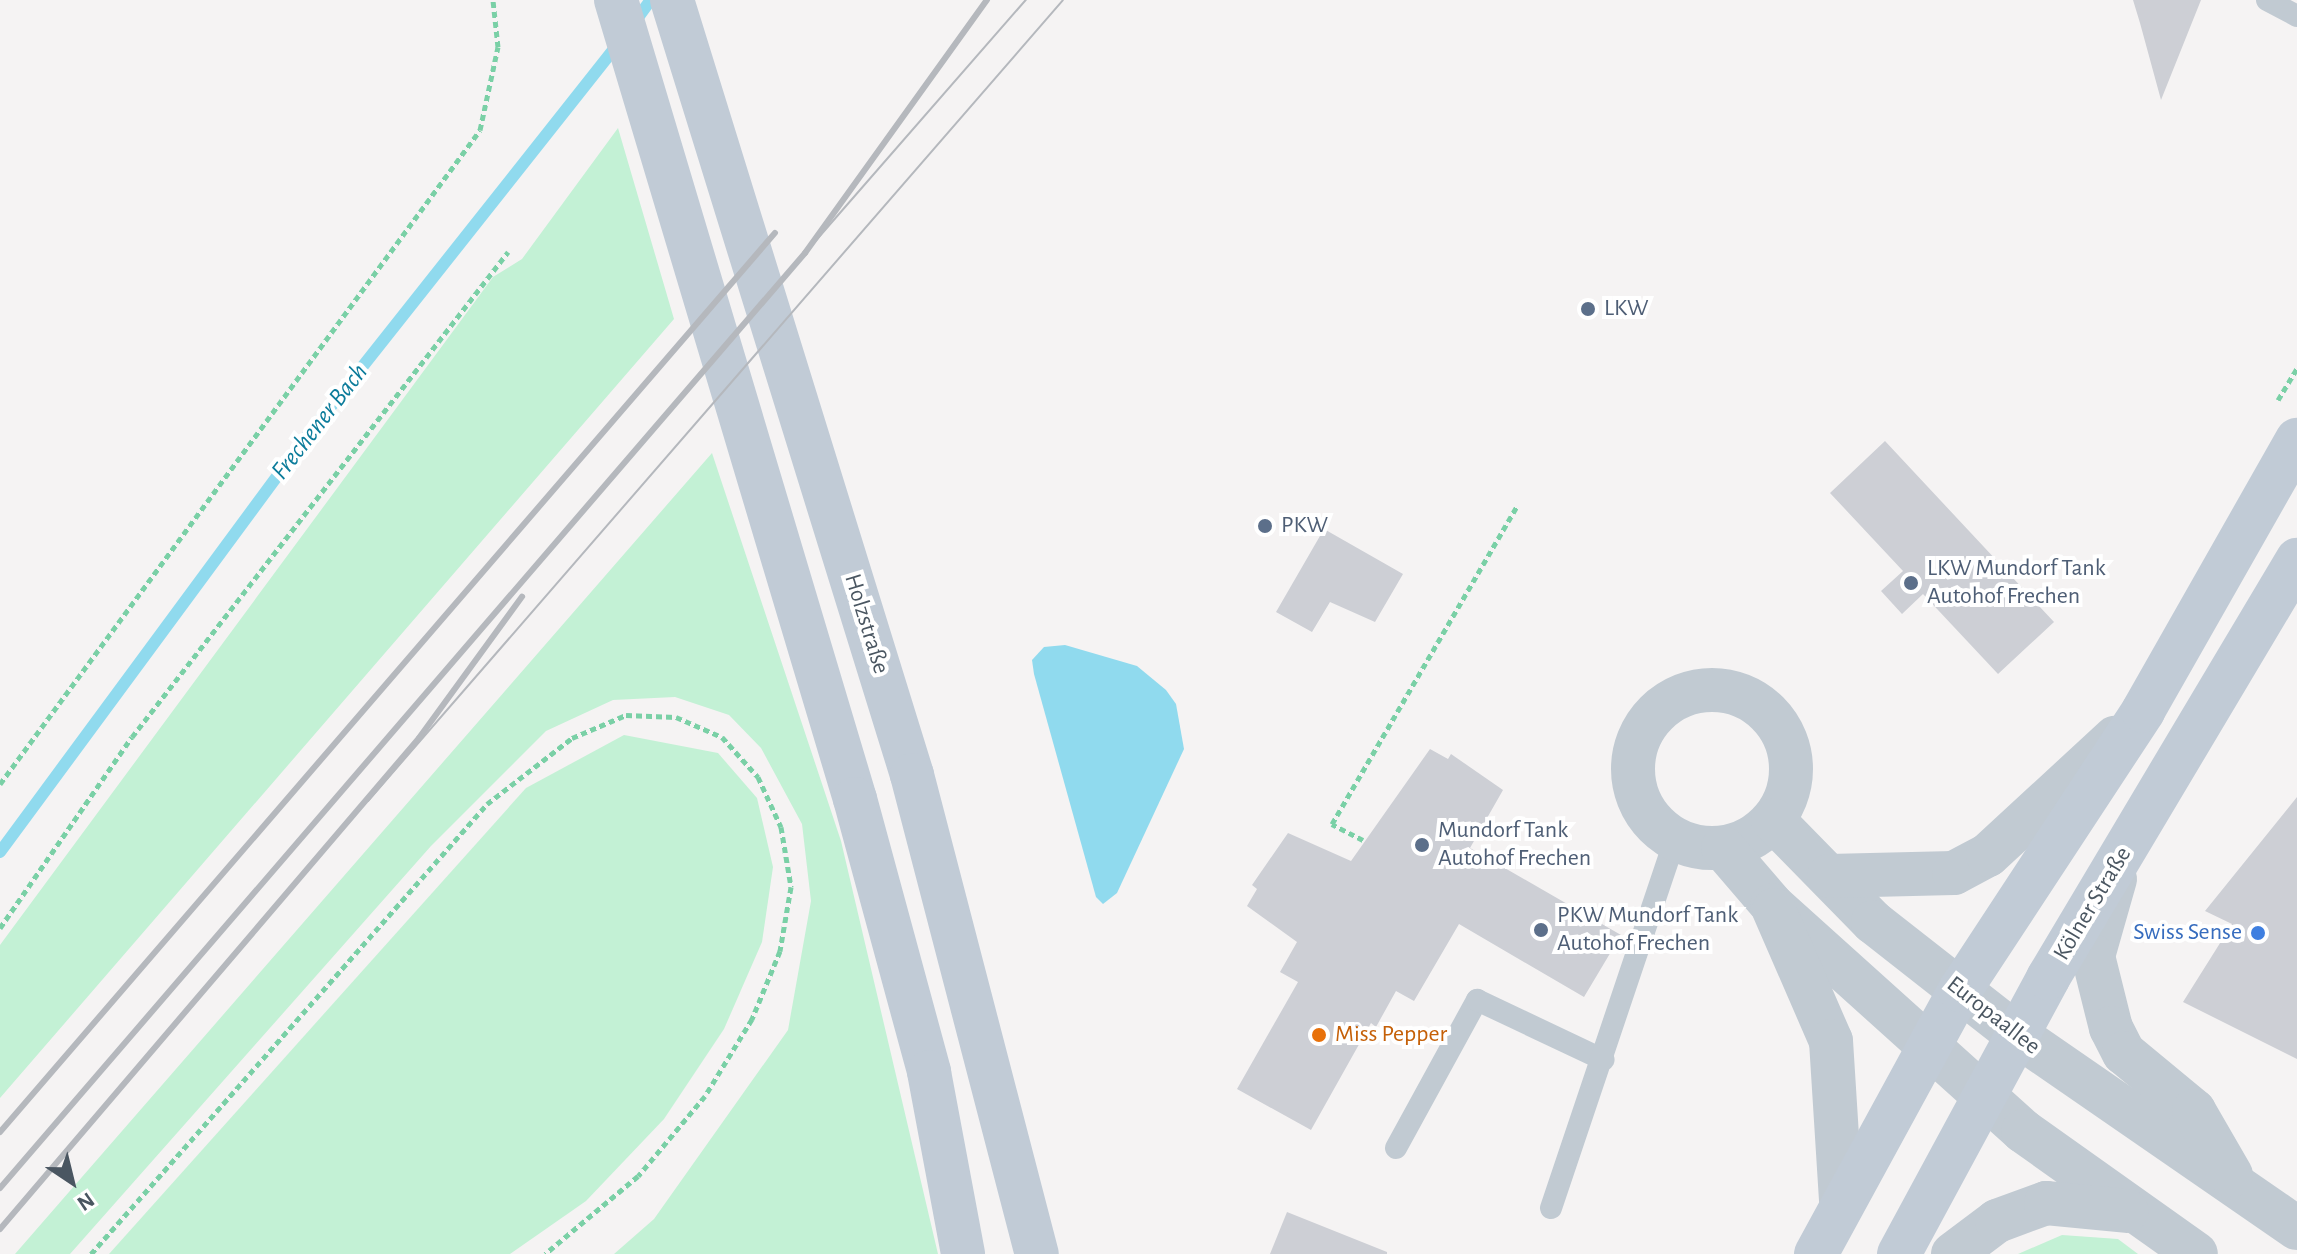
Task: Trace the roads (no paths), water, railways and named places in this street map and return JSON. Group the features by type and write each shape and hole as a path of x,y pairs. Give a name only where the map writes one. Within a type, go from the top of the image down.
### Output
{"main road":[{"path":"616,0 855,799 929,1072 963,1254"},
{"name":"Holzstraße","path":"672,0 912,775 1037,1254"},
{"path":"1816,1254 1841,1200 1960,990 2143,711 2286,424"},
{"name":"Kölner Straße","path":"1899,1254 2017,1035 2297,560"}],"street":[{"path":"1692,692 1749,698 1783,733 1792,772 1773,820 1754,836 1723,848 1675,839 1641,806 1633,774 1635,747 1646,724 1692,692"},
{"path":"1829,876 1954,873 1988,855 2143,711"},
{"name":"Europaallee","path":"1773,820 1873,922 2017,1035 2297,1228"},
{"path":"1723,848 1772,905 1804,928 2023,1131 2196,1254"},
{"name":"Europaallee","path":"2120,861 2093,956 2105,1011 2124,1053 2194,1111 2236,1184"},
{"path":"1772,905 1831,1041 1841,1200"},
{"path":"1953,1254 1997,1221 2046,1203 2087,1202 2139,1214"}],"lane":[{"path":"2267,0 2297,16"},
{"path":"1551,1208 1604,1060 1675,839"},
{"path":"1396,1148 1477,1000 1604,1060"}],"water":[{"path":"1065,645 1137,666 1166,690 1176,704 1184,749 1117,893 1103,904 1096,897 1034,674 1032,660 1044,647"}],"waterway":[{"name":"Frechener Bach","path":"634,23 651,0"},
{"name":"Frechener Bach","path":"0,852 298,448 618,44"}],"tram line":[{"path":"805,253 1026,0"},
{"path":"368,801 1063,0"}],"railway":[{"path":"0,1188 805,253 987,0"},
{"path":"0,1132 775,233"},
{"path":"0,1229 419,738 522,597"}],"place":[{"name":"LKW","path":"1588,309"},
{"name":"PKW","path":"1265,526"},
{"name":"LKW Mundorf Tank Autohof Frechen","path":"1911,583"},
{"name":"Mundorf Tank Autohof Frechen","path":"1422,845"},
{"name":"PKW Mundorf Tank Autohof Frechen","path":"1541,930"},
{"name":"Swiss Sense","path":"2258,933"},
{"name":"Miss Pepper","path":"1319,1035"}]}
